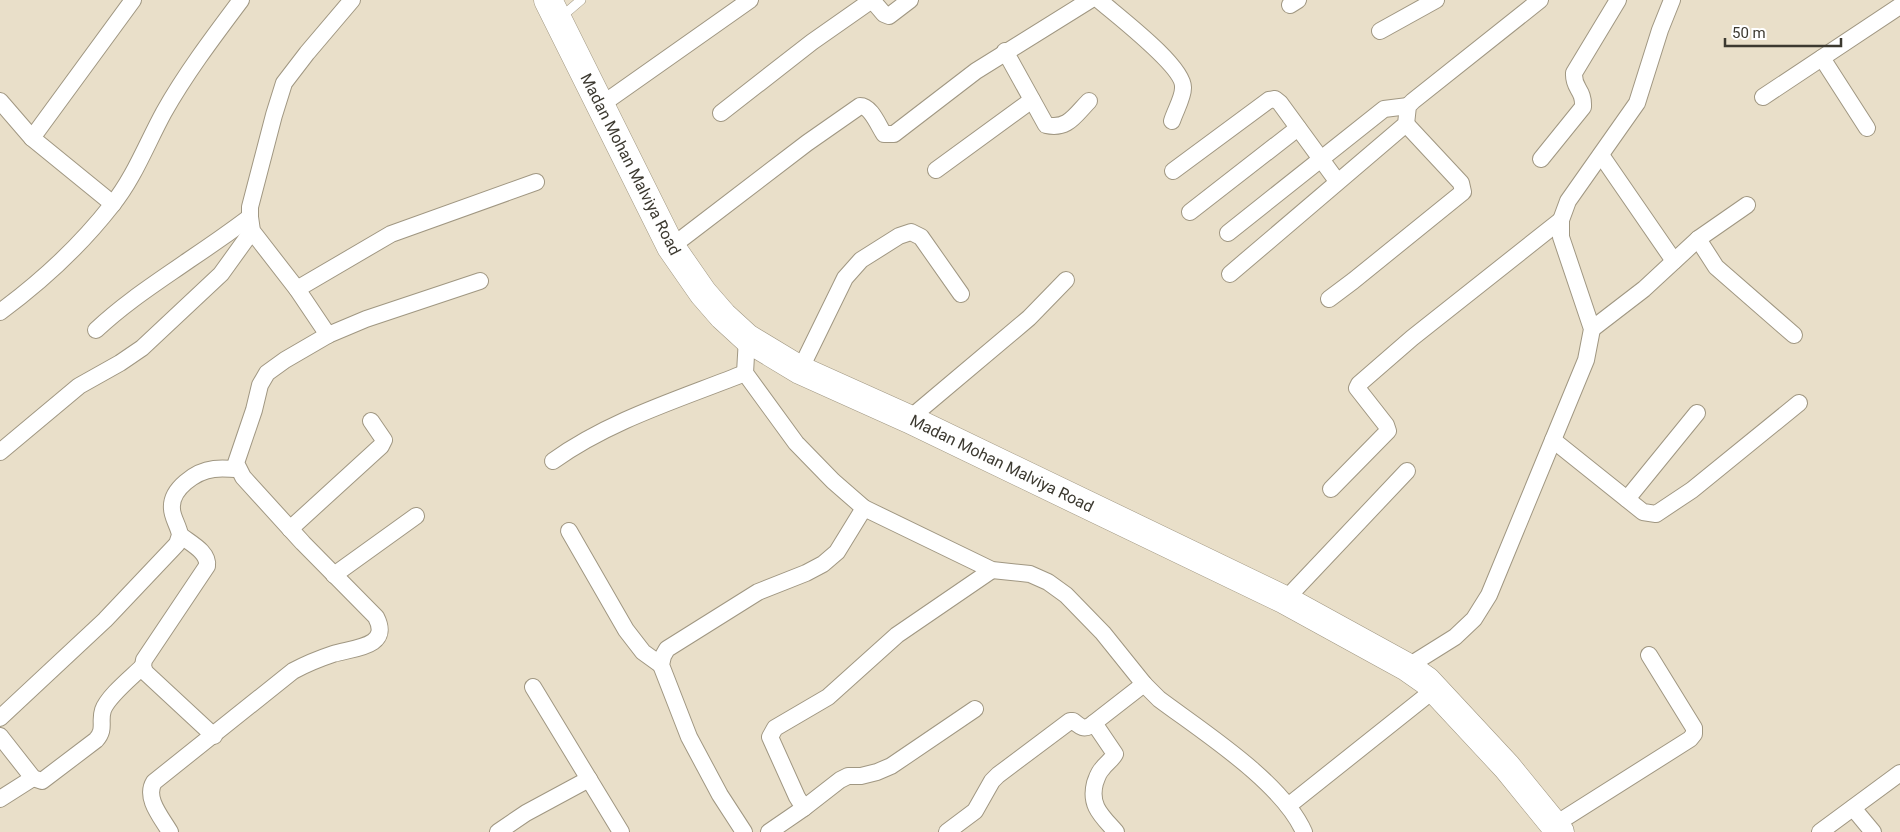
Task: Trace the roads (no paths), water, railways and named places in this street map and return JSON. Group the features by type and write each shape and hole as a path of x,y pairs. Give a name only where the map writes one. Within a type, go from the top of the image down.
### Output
{"highway":[{"name":"Madan Mohan Malviya Road","path":"553,10 670,247 703,293 723,316 747,338 800,370 910,419 1284,600 1407,667 1435,689 1507,767 1557,828"}],"street":[{"path":"32,138 133,0"},
{"path":"0,312 45,276 76,247 113,204 134,170 164,112 202,50 241,0"},
{"path":"328,335 251,224 250,207 284,83 352,0"},
{"path":"601,105 750,0"},
{"path":"720,113 812,42 872,0 884,14 889,16 910,0"},
{"path":"670,247 807,143 860,106 863,105 868,108 884,134 894,134 976,71 1090,0"},
{"path":"1099,0 1167,59 1181,77 1183,88 1172,121"},
{"path":"1380,31 1436,0"},
{"path":"1228,233 1384,109 1408,106 1540,0"},
{"path":"1541,159 1583,107 1583,96 1576,85 1574,73 1618,0"},
{"path":"1407,667 1455,637 1474,619 1489,595 1586,360 1592,329 1561,237 1561,220 1568,201 1637,103 1660,30 1672,0"},
{"path":"1763,97 1900,6"},
{"path":"1006,51 1046,125 1057,128 1069,121 1089,101"},
{"path":"1822,58 1867,128"},
{"path":"1173,171 1269,100 1275,99 1280,103 1337,181"},
{"path":"936,170 1032,100"},
{"path":"0,101 32,138 113,204"},
{"path":"1230,274 1406,124 1408,106"},
{"path":"1329,299 1463,192 1461,183 1406,124"},
{"path":"1190,212 1298,128"},
{"path":"1601,156 1674,261"},
{"path":"297,288 391,234 536,182"},
{"path":"1592,329 1644,289 1698,239 1747,205"},
{"path":"1332,489 1388,431 1386,425 1357,388 1359,384 1412,338 1561,220"},
{"path":"96,330 119,308 145,289 251,224"},
{"path":"0,451 79,386 142,348 221,274 251,224"},
{"path":"800,370 845,278 861,260 899,236 911,232 920,237 961,294"},
{"path":"1698,239 1716,267 1794,335"},
{"path":"910,419 1029,318 1066,280"},
{"path":"170,832 150,795 150,788 154,782 293,671 315,660 338,652 363,648 373,642 379,634 380,625 376,617 290,529 243,477 238,468 236,463 254,410 260,385 267,373 285,360 328,335 366,319 480,281"},
{"path":"747,338 745,373 796,442 833,481 864,508 992,570 1030,574 1048,582 1066,595 1103,633 1144,684 1159,699 1260,776 1288,806 1304,832"},
{"path":"553,461 573,446 604,429 745,373"},
{"path":"1553,440 1643,512 1656,514 1692,490 1799,403"},
{"path":"1627,499 1697,413"},
{"path":"290,529 382,446 384,440 371,421"},
{"path":"0,736 33,778 42,781 102,734 103,711 108,702 143,666 144,660 207,566 208,560 205,554 180,535 171,511 172,501 178,490 195,476 213,469 238,468"},
{"path":"1284,600 1407,471"},
{"path":"661,665 667,649 758,592 806,573 823,564 837,552 864,508"},
{"path":"334,575 416,516"},
{"path":"569,531 626,630 644,652 661,665 690,737 720,795 744,832"},
{"path":"0,718 105,620 177,544 180,535"},
{"path":"804,808 797,797 770,737 775,728 828,697 898,635 992,570"},
{"path":"1557,828 1690,739 1694,734 1694,728 1649,655"},
{"path":"143,666 146,672 214,736"},
{"path":"946,832 975,811 992,781 1036,746 1070,721 1086,728 1144,684"},
{"path":"533,687 622,832"},
{"path":"1288,806 1435,689"},
{"path":"769,832 840,780 848,776 861,776 877,772 891,766 974,709"},
{"path":"1094,723 1115,754 1097,776 1093,798 1094,806 1116,832"},
{"path":"1820,832 1900,773"},
{"path":"0,799 33,778"},
{"path":"498,832 526,813 589,779"},
{"path":"1853,808 1873,832"}],"lane":[{"path":"553,10 581,0"}]}
